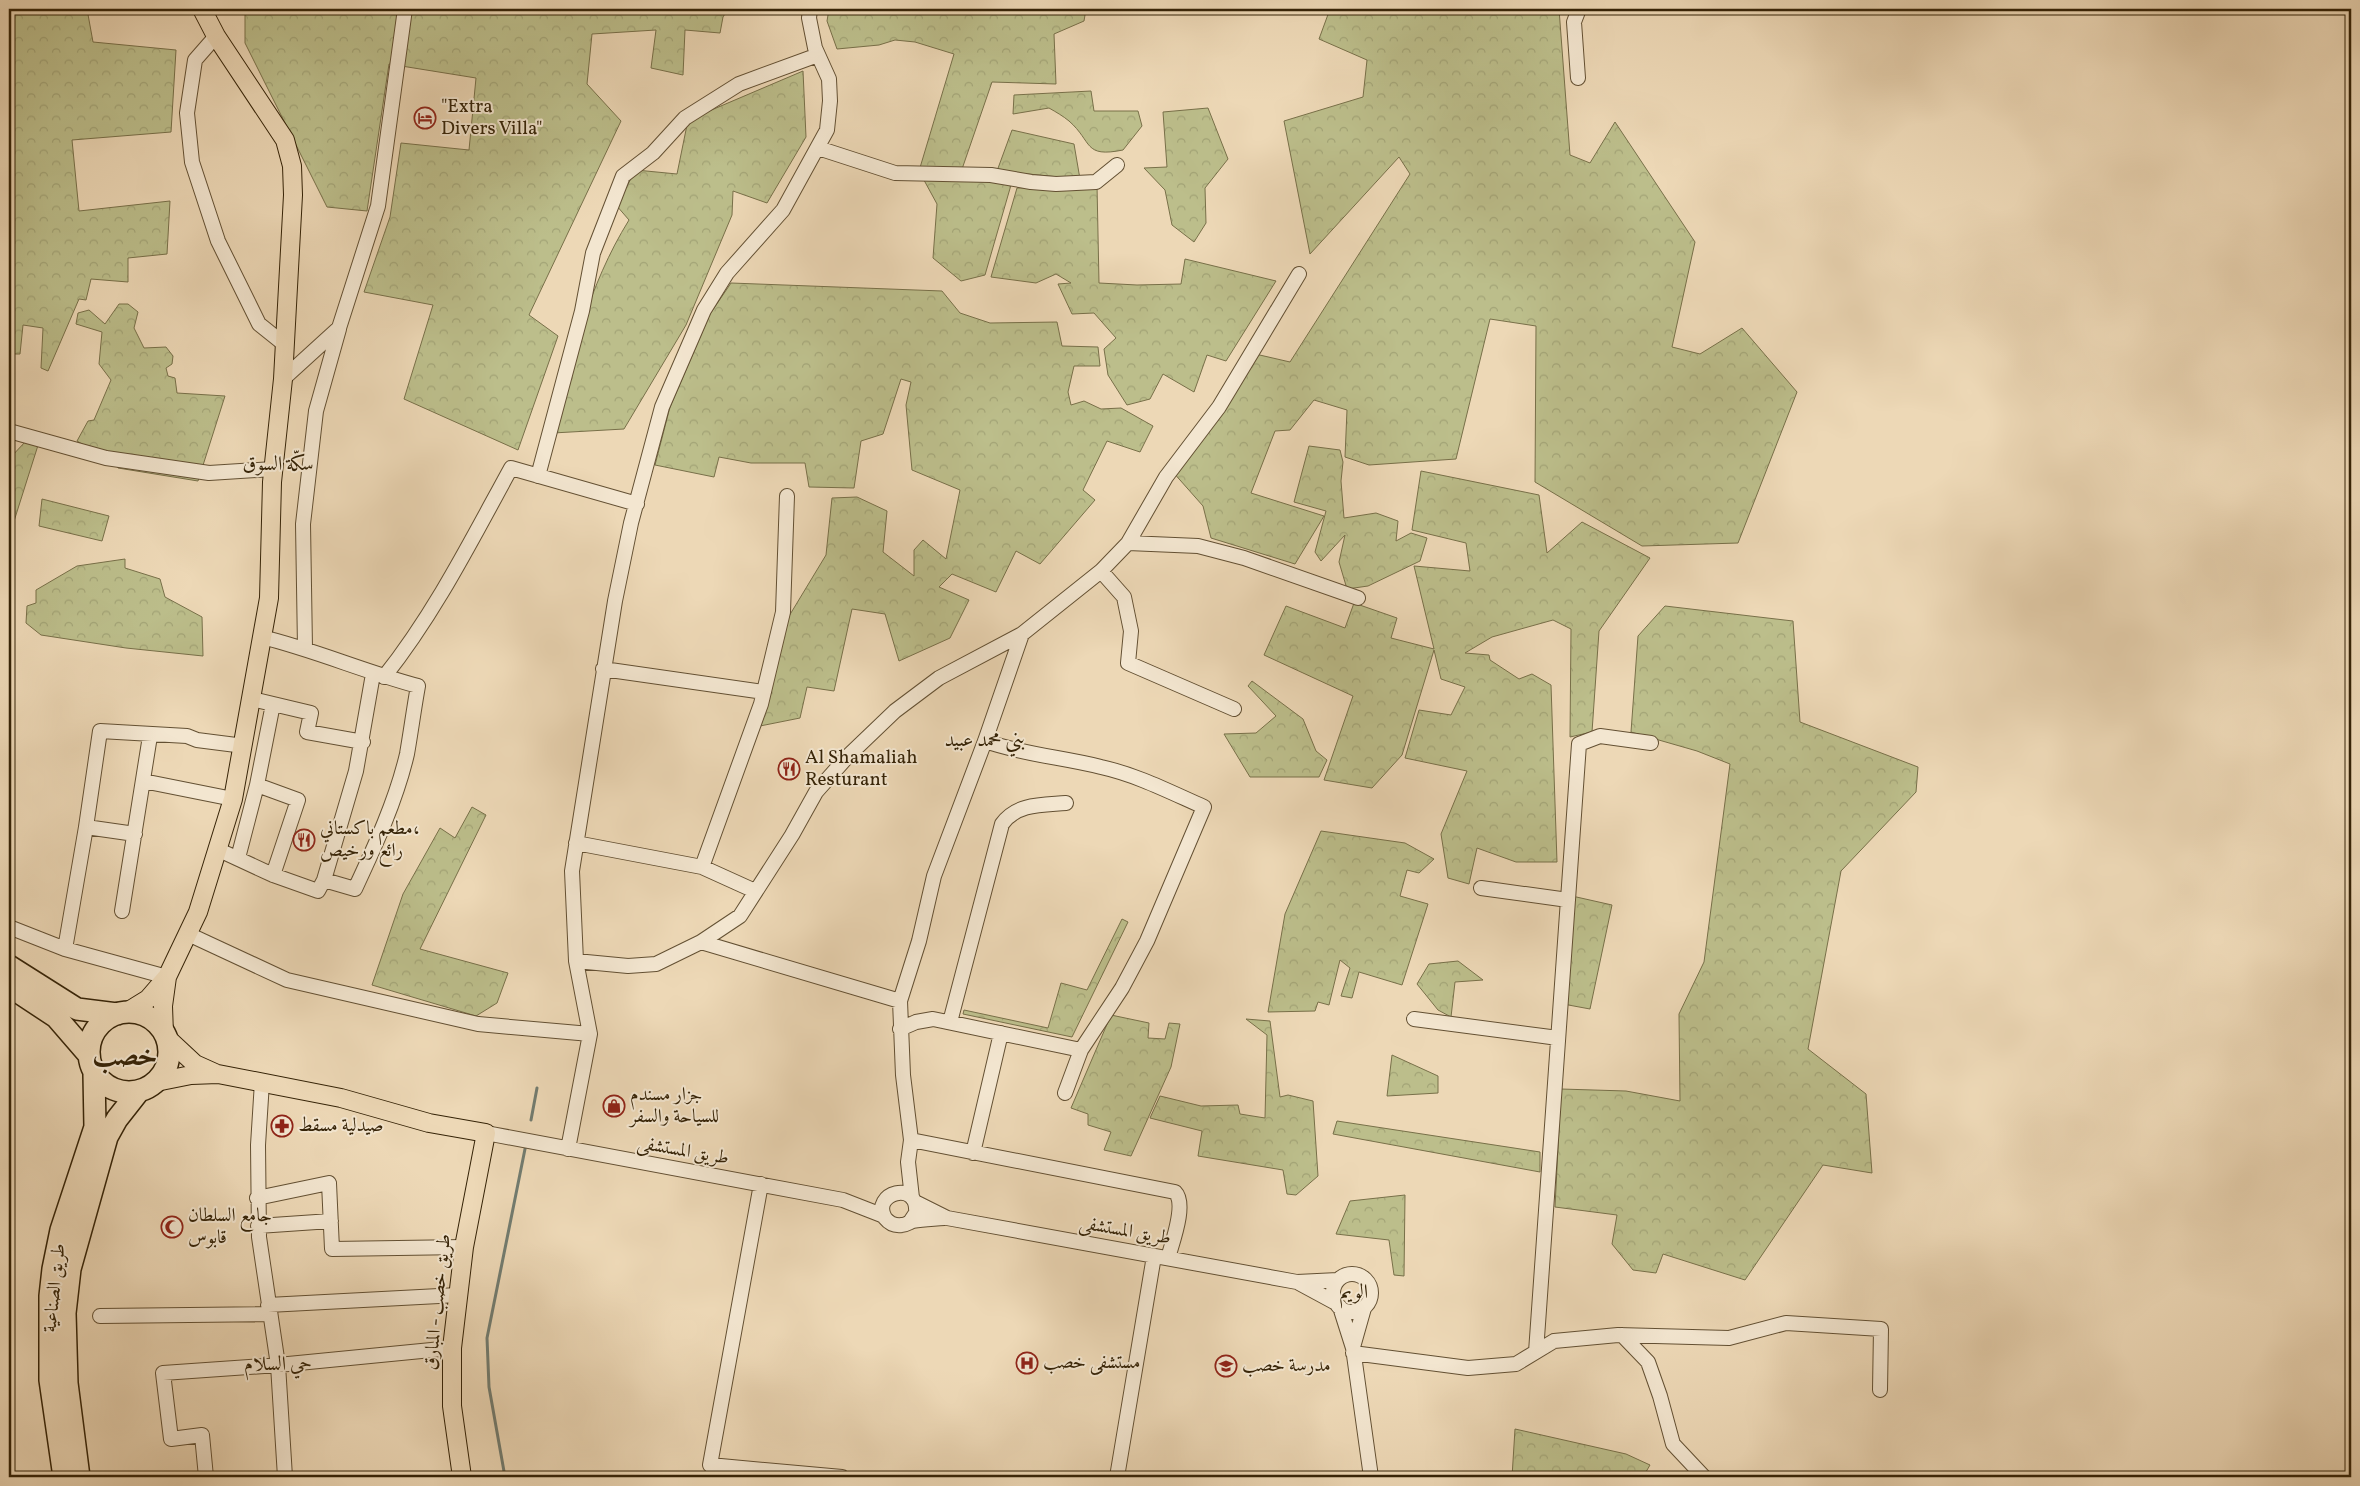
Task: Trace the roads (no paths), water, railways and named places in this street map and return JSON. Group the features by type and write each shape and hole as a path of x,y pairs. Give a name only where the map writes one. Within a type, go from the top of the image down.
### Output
{"highway":[{"path":"9,966 77,1009 136,1013 153,1020 165,1036 169,1057 166,1066 148,1087 129,1093 114,1090 101,1082 70,1030 56,1017 9,986"},
{"path":"91,1064 92,1037 96,1029 108,1018 122,1013"},
{"name":"طريق الصناعية","path":"64,1477 50,1380 50,1296 61,1230 95,1128 91,1064"},
{"name":"طريق الصناعية","path":"80,1477 67,1383 65,1334 70,1269 107,1137 117,1119 148,1087"}],"main road":[{"path":"122,1013 148,999 167,977 198,912 219,850 233,799 269,598 273,470 283,379 293,195 292,166 285,140 216,36 202,9"},
{"path":"167,977 163,1006 165,1036 195,1064 218,1074"},
{"path":"148,1087 191,1075 218,1074 340,1098 429,1123 486,1133"},
{"name":"طريق خصب - المبارق","path":"462,1477 452,1406 452,1348 464,1247 486,1133"}],"street":[{"path":"305,648 303,524 316,411 339,328 378,206 405,9"},
{"path":"568,1148 590,1034 576,961 572,871 615,601 662,407 704,310 727,273 783,210 827,130 830,101 829,79 818,55 809,18 810,9"},
{"path":"1578,78 1574,22 1579,9"},
{"path":"216,36 195,60 187,113 192,162 218,241 259,324 284,344"},
{"path":"538,476 582,311 593,253 623,176 653,153 685,118 731,89 818,55"},
{"path":"818,148 895,173 991,174 1031,182 1056,184 1096,182 1117,165"},
{"path":"576,961 628,966 656,964 701,942 740,916 792,835 816,792 848,756 895,711 939,678 1022,634 1101,571 1128,543 1166,476 1219,407 1299,274"},
{"path":"283,379 339,328"},
{"path":"9,431 106,458 209,473 273,470"},
{"path":"219,850 273,874 318,891 324,880 344,819 379,675 410,645 511,468 637,504"},
{"path":"702,867 764,692 782,612 787,496"},
{"path":"1128,543 1198,546 1244,558 1358,598"},
{"path":"1101,571 1124,597 1130,630 1128,663 1234,709"},
{"path":"908,1162 883,1206 884,1216 895,1225 904,1225 910,1222 916,1213 908,1162 911,1140 900,1029 900,1001 919,941 934,876 985,741 1022,634"},
{"path":"262,637 305,648 379,675 418,686 406,755 381,832 355,890 324,880"},
{"path":"603,669 764,692"},
{"path":"252,699 311,714 307,732 363,742"},
{"path":"238,858 257,785 273,704"},
{"path":"64,949 86,827 100,731 150,736 187,736 244,746"},
{"path":"122,911 150,736"},
{"path":"1536,1352 1579,744 1600,736 1651,743"},
{"path":"985,741 1013,751 1100,767 1132,775 1204,807 1146,941 1122,988 1081,1050 1065,1092"},
{"path":"143,781 233,799"},
{"path":"257,785 298,800 273,874"},
{"path":"950,1022 1002,824 1008,815 1017,810 1066,803"},
{"path":"86,827 135,834"},
{"path":"576,844 702,867 755,891"},
{"path":"1481,888 1568,900"},
{"path":"9,927 64,949 167,977"},
{"path":"188,934 288,980 478,1024 590,1034"},
{"path":"701,942 900,1001"},
{"path":"900,1029 916,1022 933,1019 1081,1050"},
{"path":"1414,1019 1558,1038"},
{"path":"973,1153 1000,1033"},
{"path":"262,1082 257,1198 258,1226 278,1365 285,1477"},
{"name":"طريق المستشفى","path":"486,1133 843,1200 884,1216"},
{"path":"911,1140 1175,1192 1179,1197 1180,1211 1161,1257 1116,1477"},
{"path":"257,1198 329,1184 332,1248 464,1247"},
{"path":"761,1184 709,1471 842,1477"},
{"path":"890,1195 903,1192 914,1200"},
{"name":"طريق المستشفى","path":"843,1200 890,1195"},
{"name":"طريق المستشفى","path":"914,1200 947,1218"},
{"name":"طريق المستشفى","path":"910,1222 947,1218 1296,1282 1338,1280"},
{"path":"258,1226 331,1221"},
{"path":"1353,1350 1364,1308 1371,1296 1369,1283 1364,1277 1351,1274 1338,1280 1333,1293 1353,1350 1371,1477"},
{"name":"طريق المستشفى","path":"1296,1282 1338,1305"},
{"path":"100,1316 269,1310 458,1294"},
{"path":"1338,1305 1350,1312 1364,1308"},
{"path":"1353,1350 1468,1368 1516,1364 1554,1341 1622,1335 1729,1338 1786,1323 1881,1329 1880,1390"},
{"path":"1622,1335 1648,1362 1660,1396 1673,1444 1704,1477"},
{"path":"206,1477 202,1435 171,1439 163,1373 278,1365 452,1348"}],"waterway":[{"path":"531,1120 537,1088"},
{"path":"505,1477 489,1387 487,1338 526,1144"}],"place":[{"name":"\"Extra Divers Villa\"","path":"425,118"},
{"name":"Al Shamaliah Resturant","path":"789,769"},
{"name":"مطعم باكستاني، رائع ورخيص","path":"304,840"},
{"name":"جزار مسندم للسياحة والسفر","path":"614,1106"},
{"name":"صيدلية مسقط","path":"282,1126"},
{"name":"جامع السلطان قابوس","path":"172,1227"},
{"name":"مستشفى خصب","path":"1027,1363"},
{"name":"مدرسة خصب","path":"1226,1366"}],"district":[{"name":"سكّة السوق","path":"278,465"},
{"name":"بني محمد عبيد","path":"985,741"},
{"name":"خصب","path":"125,1057"},
{"name":"الويم","path":"1354,1293"},
{"name":"حي السلام","path":"278,1365"}]}
